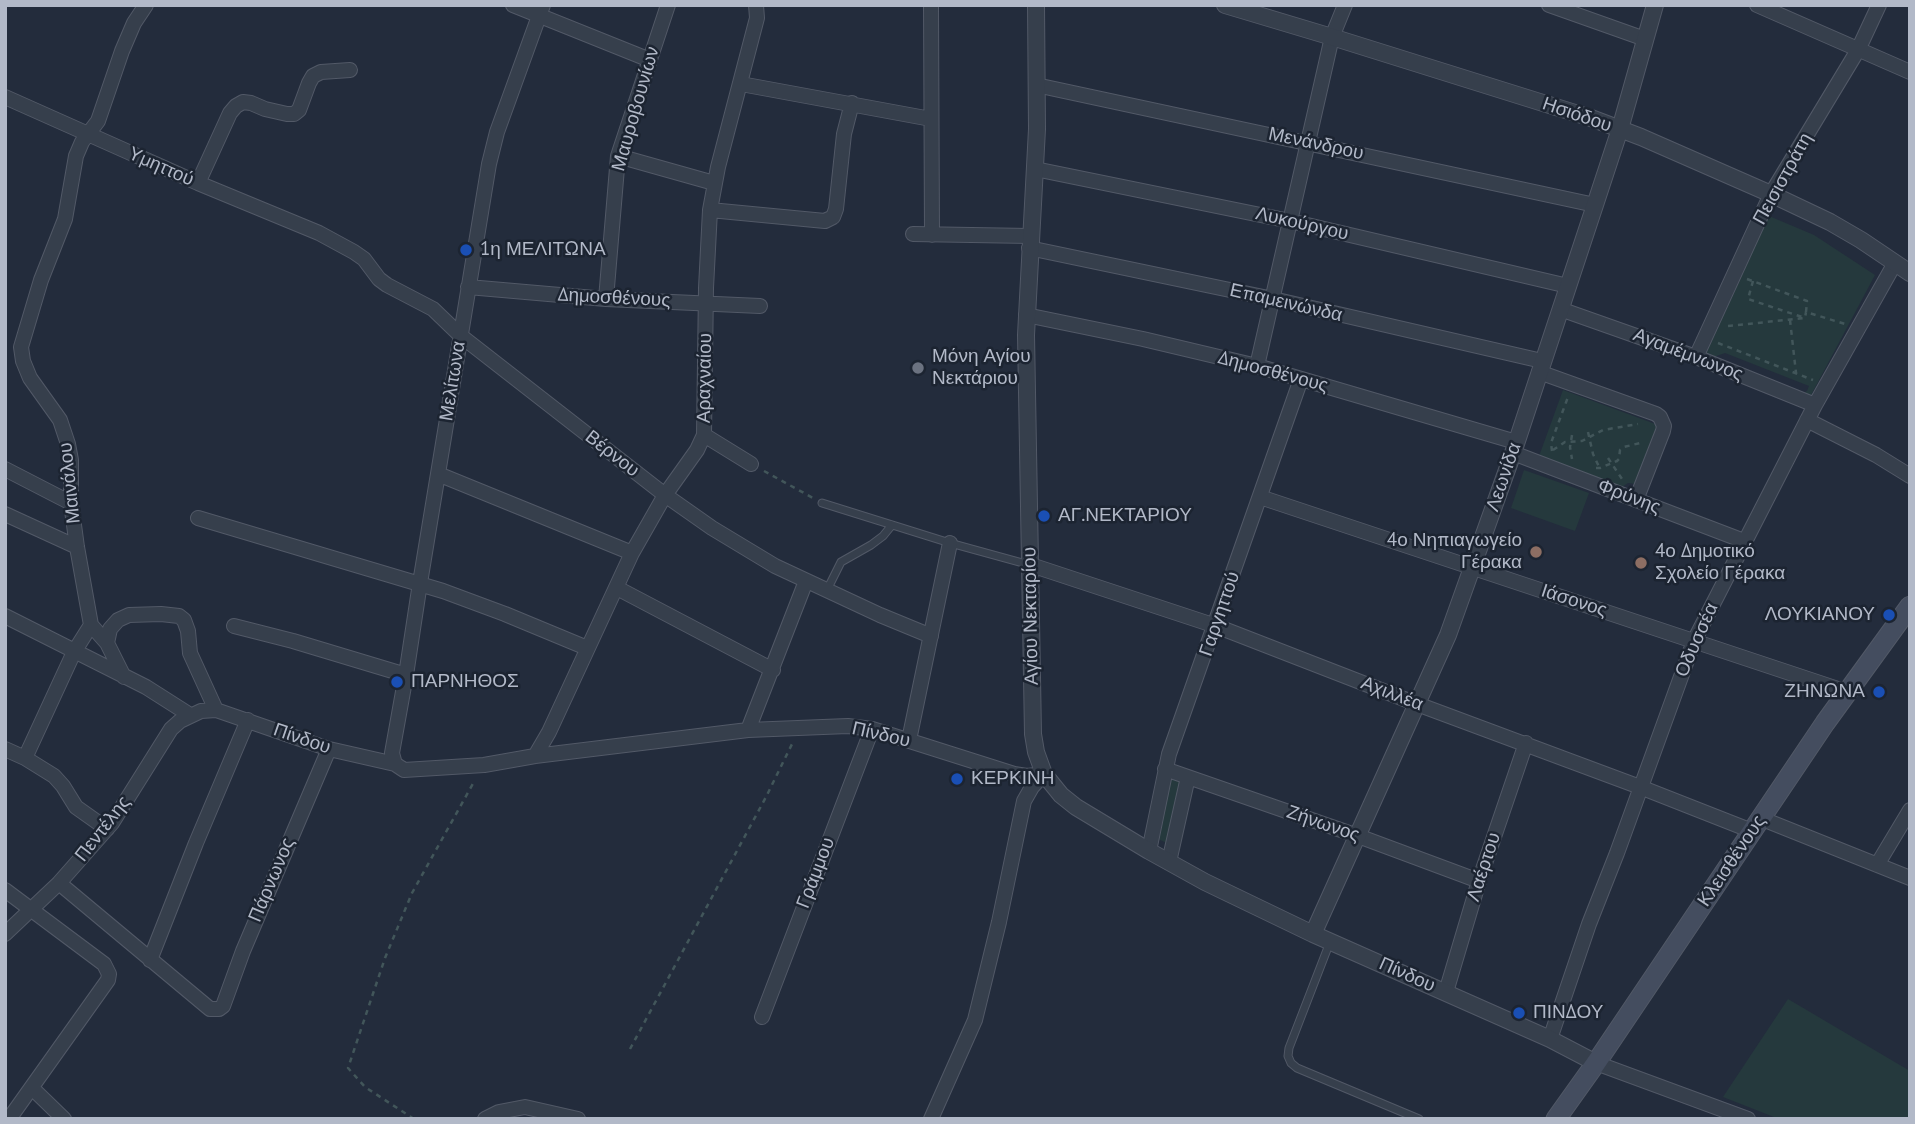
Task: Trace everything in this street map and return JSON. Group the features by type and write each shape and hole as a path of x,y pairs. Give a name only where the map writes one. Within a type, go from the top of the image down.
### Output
{"main road":[{"name":"Κλεισθένους","path":"1556,1119 1847,692 1910,606"}],"street":[{"name":"Μαινάλου","path":"91,625 71,503 71,460 68,444 60,420 30,378 21,347 41,280 60,237 76,156 97,121 122,51 134,23 146,5"},
{"path":"513,5 541,10 650,60"},
{"name":"Μαυροβουνίων","path":"606,299 618,156 668,5"},
{"name":"Αραχναίου","path":"535,756 549,732 632,553 704,435 710,211 714,183 757,18 757,5"},
{"path":"931,5 932,235"},
{"name":"Αγίου Νεκταρίου","path":"1036,5 1035,169 1026,315 1033,734 1044,774"},
{"name":"Ησιόδου","path":"1225,5 1620,129 1830,222 1910,273"},
{"path":"1257,366 1332,37 1345,5"},
{"path":"1549,5 1645,39"},
{"name":"Λεωνίδα","path":"1313,934 1448,635 1515,447 1620,129 1655,5"},
{"path":"1757,5 1910,72"},
{"name":"Πεισιστράτη","path":"1696,357 1771,194 1858,50 1879,5"},
{"name":"Μελίτωνα","path":"395,764 392,753 489,164 497,132 541,10"},
{"path":"198,183 230,113 236,106 243,102 251,103 265,109 293,114 299,110 313,76 321,72 350,70"},
{"path":"741,84 931,119"},
{"name":"Μενάνδρου","path":"1036,85 1595,205"},
{"name":"Υμηττού","path":"5,97 318,233"},
{"path":"710,211 825,221 833,217 844,134 852,103"},
{"path":"618,156 714,183"},
{"name":"Λυκούργου","path":"1035,169 1290,221 1568,286"},
{"name":"Βέρνου","path":"318,233 364,259 387,285 433,309 461,336 665,495 743,547 827,591 931,636"},
{"name":"Επαμεινώνδα","path":"913,234 1030,242 1273,299 1541,367 1660,416 1663,431 1636,500"},
{"name":"Οδυσσέα","path":"1550,1039 1589,924 1694,641 1807,420 1895,263"},
{"name":"Δημοσθένους","path":"468,287 606,299 760,306"},
{"name":"Αγαμέμνωνος","path":"1560,309 1696,357 1815,405"},
{"name":"Δημοσθένους","path":"1026,315 1257,366 1515,447"},
{"name":"Γαργηττού","path":"1149,851 1166,769 1301,379"},
{"path":"1807,420 1876,455 1910,476"},
{"path":"704,435 751,464"},
{"name":"Φρύνης","path":"1515,447 1544,465 1744,541"},
{"path":"5,469 71,503"},
{"path":"438,474 632,553"},
{"name":"Ιάσονος","path":"1260,497 1847,692"},
{"path":"5,514 77,547"},
{"path":"198,518 420,583 506,614 587,648"},
{"path":"909,740 950,543"},
{"name":"Αχιλλέα","path":"1031,565 1216,626 1640,787 1910,878"},
{"path":"748,730 806,581"},
{"path":"617,588 773,670"},
{"path":"107,643 110,629 118,620 129,615 179,616 184,620 188,631 190,653 216,710"},
{"path":"5,616 146,687 190,715"},
{"path":"25,758 74,652 91,625 107,643 124,677"},
{"path":"234,626 293,640 406,676"},
{"name":"Πίνδου","path":"190,715 216,710 329,749 395,764 404,770 484,765 535,756 748,730 848,726 872,729 1014,774 1044,774 1061,795 1076,807 1237,899 1550,1039 1596,1063"},
{"name":"Πεντέλης","path":"5,934 59,883 107,829 171,729 190,715"},
{"path":"59,883 150,960 248,720"},
{"name":"Γράμμου","path":"762,1017 872,729"},
{"name":"Λαέρτου","path":"1446,992 1479,881 1526,743"},
{"path":"5,749 54,776 76,807 107,829"},
{"name":"Πάρνωνος","path":"150,960 210,1010 223,1006 243,951 329,749"},
{"name":"Ζήνωνος","path":"1166,769 1479,881"},
{"path":"931,1119 975,1020 1024,801 1044,774"},
{"path":"1169,862 1188,777"},
{"path":"1877,865 1910,810"},
{"path":"5,890 104,964 109,974 108,980 9,1119"},
{"path":"1596,1063 1748,1119"},
{"path":"32,1088 64,1119"},
{"path":"485,1119 499,1112 525,1107 578,1119"}],"lane":[{"path":"822,503 1031,565"},
{"path":"827,591 841,562 883,537 892,525"},
{"path":"1331,942 1289,1048 1291,1063 1297,1068 1419,1119"}],"path":[{"path":"1734,274 1807,301 1805,318"},
{"path":"1753,281 1748,299 1805,318"},
{"path":"1806,312 1858,327"},
{"path":"1707,333 1805,318"},
{"path":"1790,319 1796,373"},
{"path":"1707,333 1826,385"},
{"path":"1552,451 1551,443 1568,396"},
{"path":"1544,465 1552,451 1565,442 1582,441 1603,430 1620,426 1648,424 1636,420"},
{"path":"1588,432 1592,454 1605,474"},
{"path":"1572,435 1571,455 1574,466"},
{"path":"1591,468 1611,465 1619,459 1620,450 1624,447 1647,441"},
{"path":"1608,458 1626,483"},
{"path":"751,464 822,503"},
{"path":"630,1049 766,797 800,727"},
{"path":"414,1119 365,1087 348,1068 385,958 412,893 484,765"}],"green space":[{"path":"1769,216 1814,235 1875,275 1810,397 1802,394 1809,386 1725,353 1708,359 1704,357"},
{"path":"1563,390 1658,425 1636,484 1628,483 1622,487 1538,459"},
{"path":"1524,470 1589,493 1575,531 1511,508"},
{"path":"1171,779 1183,783 1169,844 1158,839"},
{"path":"1788,999 1910,1071 1910,1119 1779,1119 1723,1097"}],"place":[{"name":"1η ΜΕΛΙΤΩΝΑ","path":"466,250"},
{"name":"Μόνη Αγίου Νεκτάριου","path":"918,368"},
{"name":"ΑΓ.ΝΕΚΤΑΡΙΟΥ","path":"1044,516"},
{"name":"4ο Νηπιαγωγείο Γέρακα","path":"1536,552"},
{"name":"4ο Δημοτικό Σχολείο Γέρακα","path":"1641,563"},
{"name":"ΛΟΥΚΙΑΝΟΥ","path":"1889,615"},
{"name":"ΠΑΡΝΗΘΟΣ","path":"397,682"},
{"name":"ΖΗΝΩΝΑ","path":"1879,692"},
{"name":"ΚΕΡΚΙΝΗ","path":"957,779"},
{"name":"ΠΙΝΔΟΥ","path":"1519,1013"}]}
